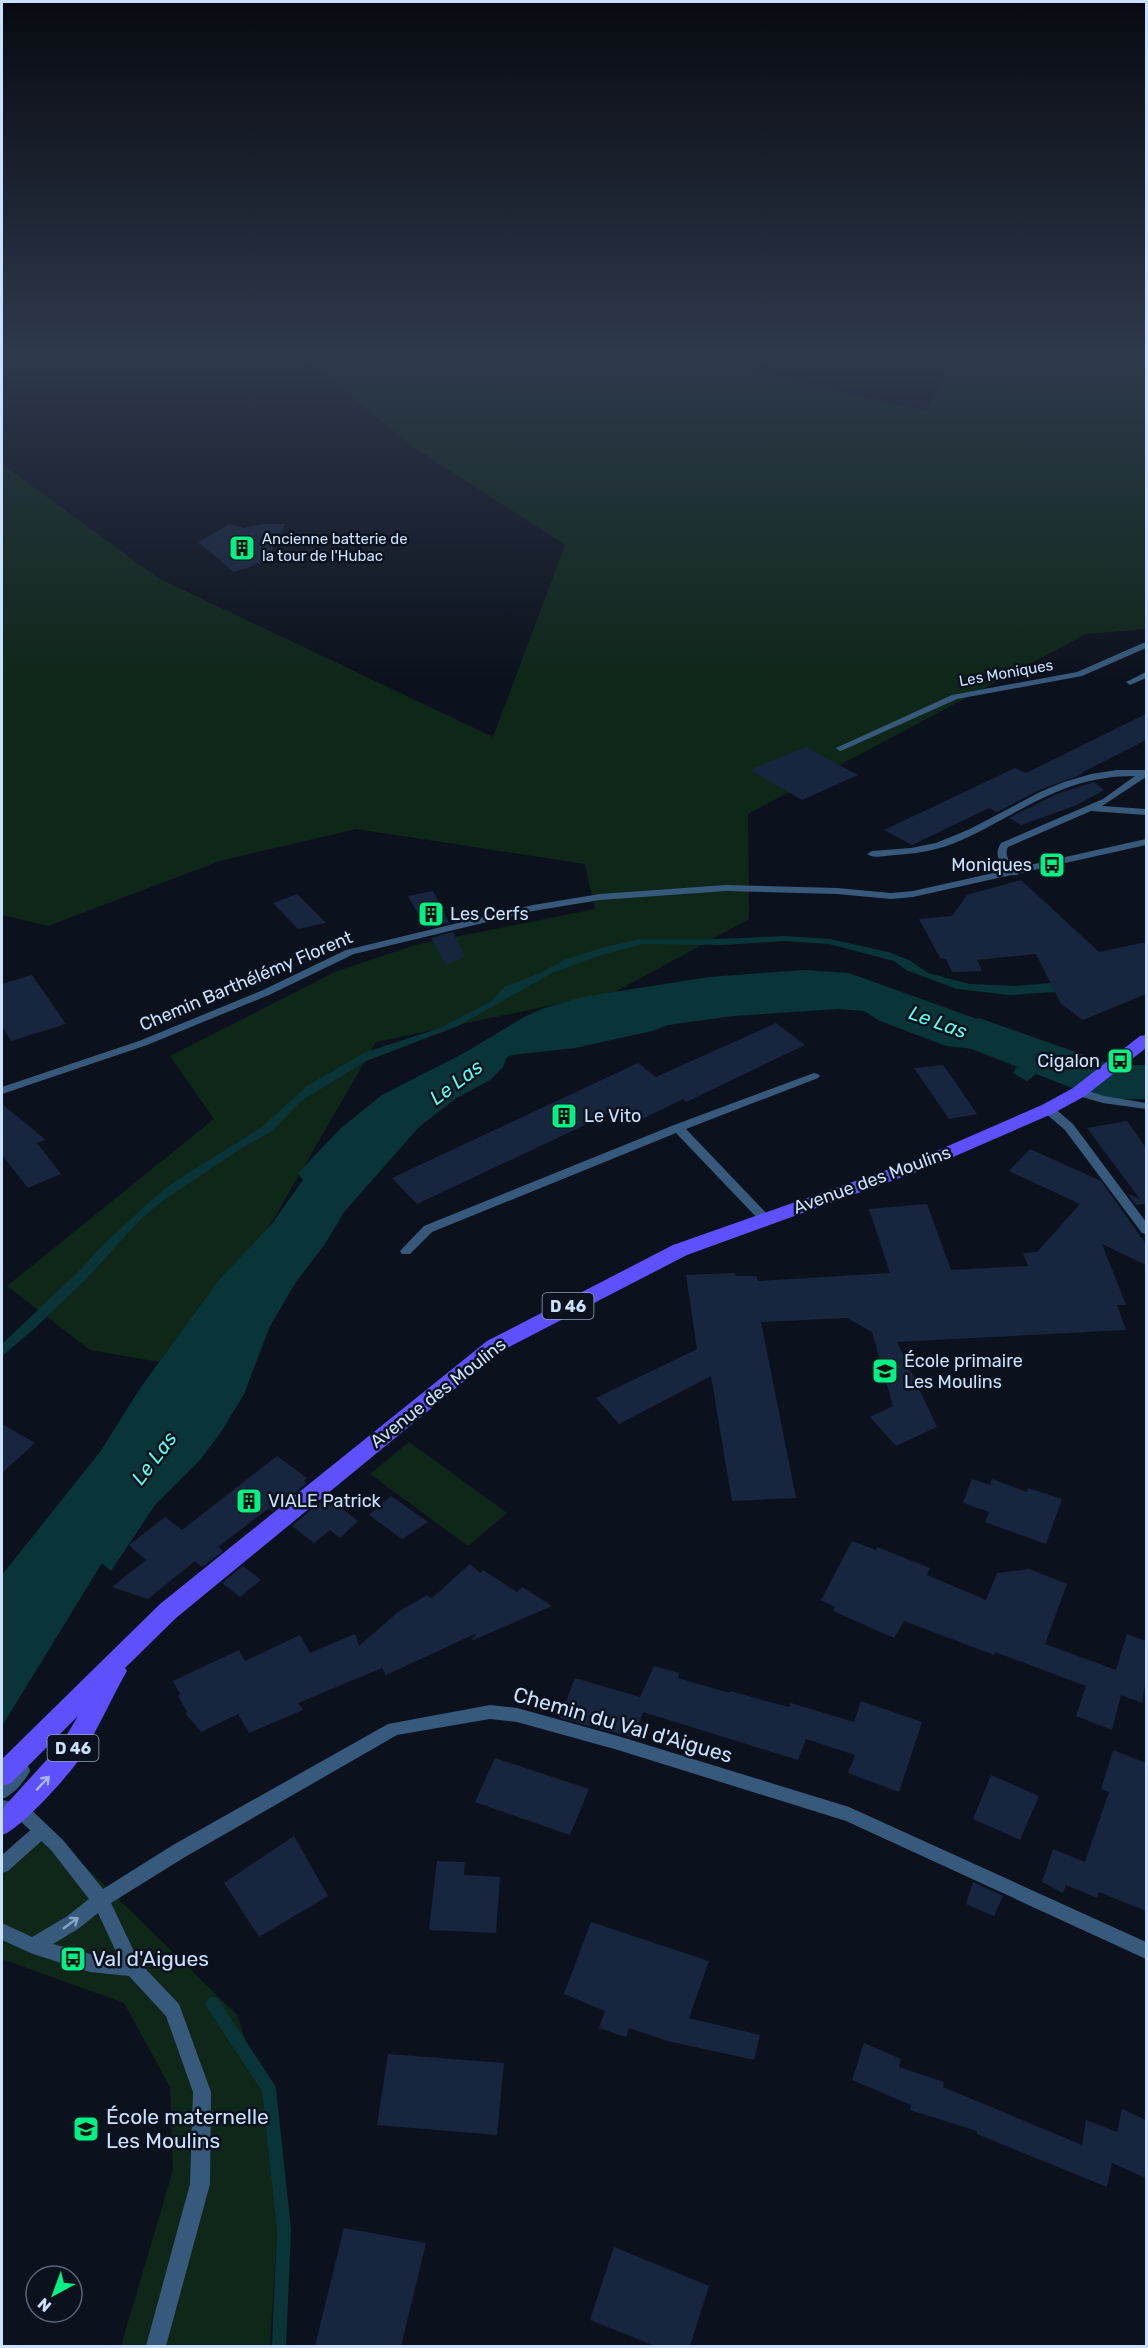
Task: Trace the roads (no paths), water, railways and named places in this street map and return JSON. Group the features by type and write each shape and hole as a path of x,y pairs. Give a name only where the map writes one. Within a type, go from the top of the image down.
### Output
{"main road":[{"name":"Avenue des Moulins","path":"2,1775 168,1611 494,1346 658,1260 764,1218 924,1163 1048,1109 1085,1088 1146,1040"},
{"name":"D 46","path":"7,1813 71,1752 123,1656"}],"street":[{"name":"Les Moniques","path":"840,748 955,697 1079,674 1146,645"},
{"path":"1130,682 1146,675"},
{"path":"872,854 923,849 950,841 1063,785 1084,778 1118,772 1146,774"},
{"path":"1015,873 1001,856 1000,850 1004,845 1092,808 1146,774"},
{"path":"1092,808 1146,812"},
{"name":"Chemin Barthélémy Florent","path":"2,1091 143,1043 265,993 350,952 524,910 600,897 726,888 903,895 1015,873 1146,842"},
{"path":"406,1251 428,1229 814,1076"},
{"path":"1085,1088 1103,1100 1146,1106"},
{"path":"1048,1109 1069,1127 1146,1230"},
{"path":"678,1128 764,1218"},
{"name":"Chemin du Val d'Aigues","path":"33,1946 72,1923 101,1900 179,1851 394,1729 490,1712 517,1715 618,1743 849,1815 1146,1951"},
{"path":"2,1792 36,1757 56,1721"},
{"path":"7,1813 42,1831 57,1845 101,1900 133,1968 173,2010 202,2092 200,2184 156,2346"},
{"path":"2,1865 42,1831"},
{"path":"2,1931 33,1946 90,1963 133,1968"}],"water":[{"path":"784,936 830,939 888,952 909,960 928,973 970,984 1016,986 1051,983 1055,992 1010,995 957,989 906,970 894,961 829,944 784,941 723,945 643,944 601,955 552,973 458,1026 366,1061 301,1101 272,1131 240,1149 162,1201 139,1221 86,1279 2,1356 2,1344 104,1244 171,1184 262,1127 307,1086 364,1053 440,1028 492,1001 504,987 540,973 564,960 605,947 640,939"},
{"path":"804,970 849,973 1066,1051 1027,1081 1013,1073 1018,1065 974,1049 946,1046 880,1021 864,1011 838,1009 733,1016 668,1025 652,1031 575,1048 507,1057 503,1067 490,1080 455,1099 419,1127 344,1212 325,1244 296,1282 270,1326 244,1394 221,1432 200,1460 155,1505 111,1571 102,1563 2,1726 2,1575 100,1452 141,1387 220,1279 271,1225 303,1180 298,1173 341,1128 382,1095 464,1053 524,1017 542,1009 582,997 709,977"}],"waterway":[{"name":"Le Las","path":"979,1034 1107,1082 1146,1082"},
{"path":"213,2004 269,2089 284,2230 279,2346"}],"place":[{"name":"Ancienne batterie de la tour de l'Hubac","path":"242,548"},
{"name":"Moniques","path":"1052,865"},
{"name":"Les Cerfs","path":"431,914"},
{"name":"Cigalon","path":"1120,1061"},
{"name":"Le Vito","path":"564,1116"},
{"name":"École primaire Les Moulins","path":"885,1371"},
{"name":"VIALE Patrick","path":"249,1501"},
{"name":"Val d'Aigues","path":"73,1959"},
{"name":"École maternelle Les Moulins","path":"86,2129"}]}
